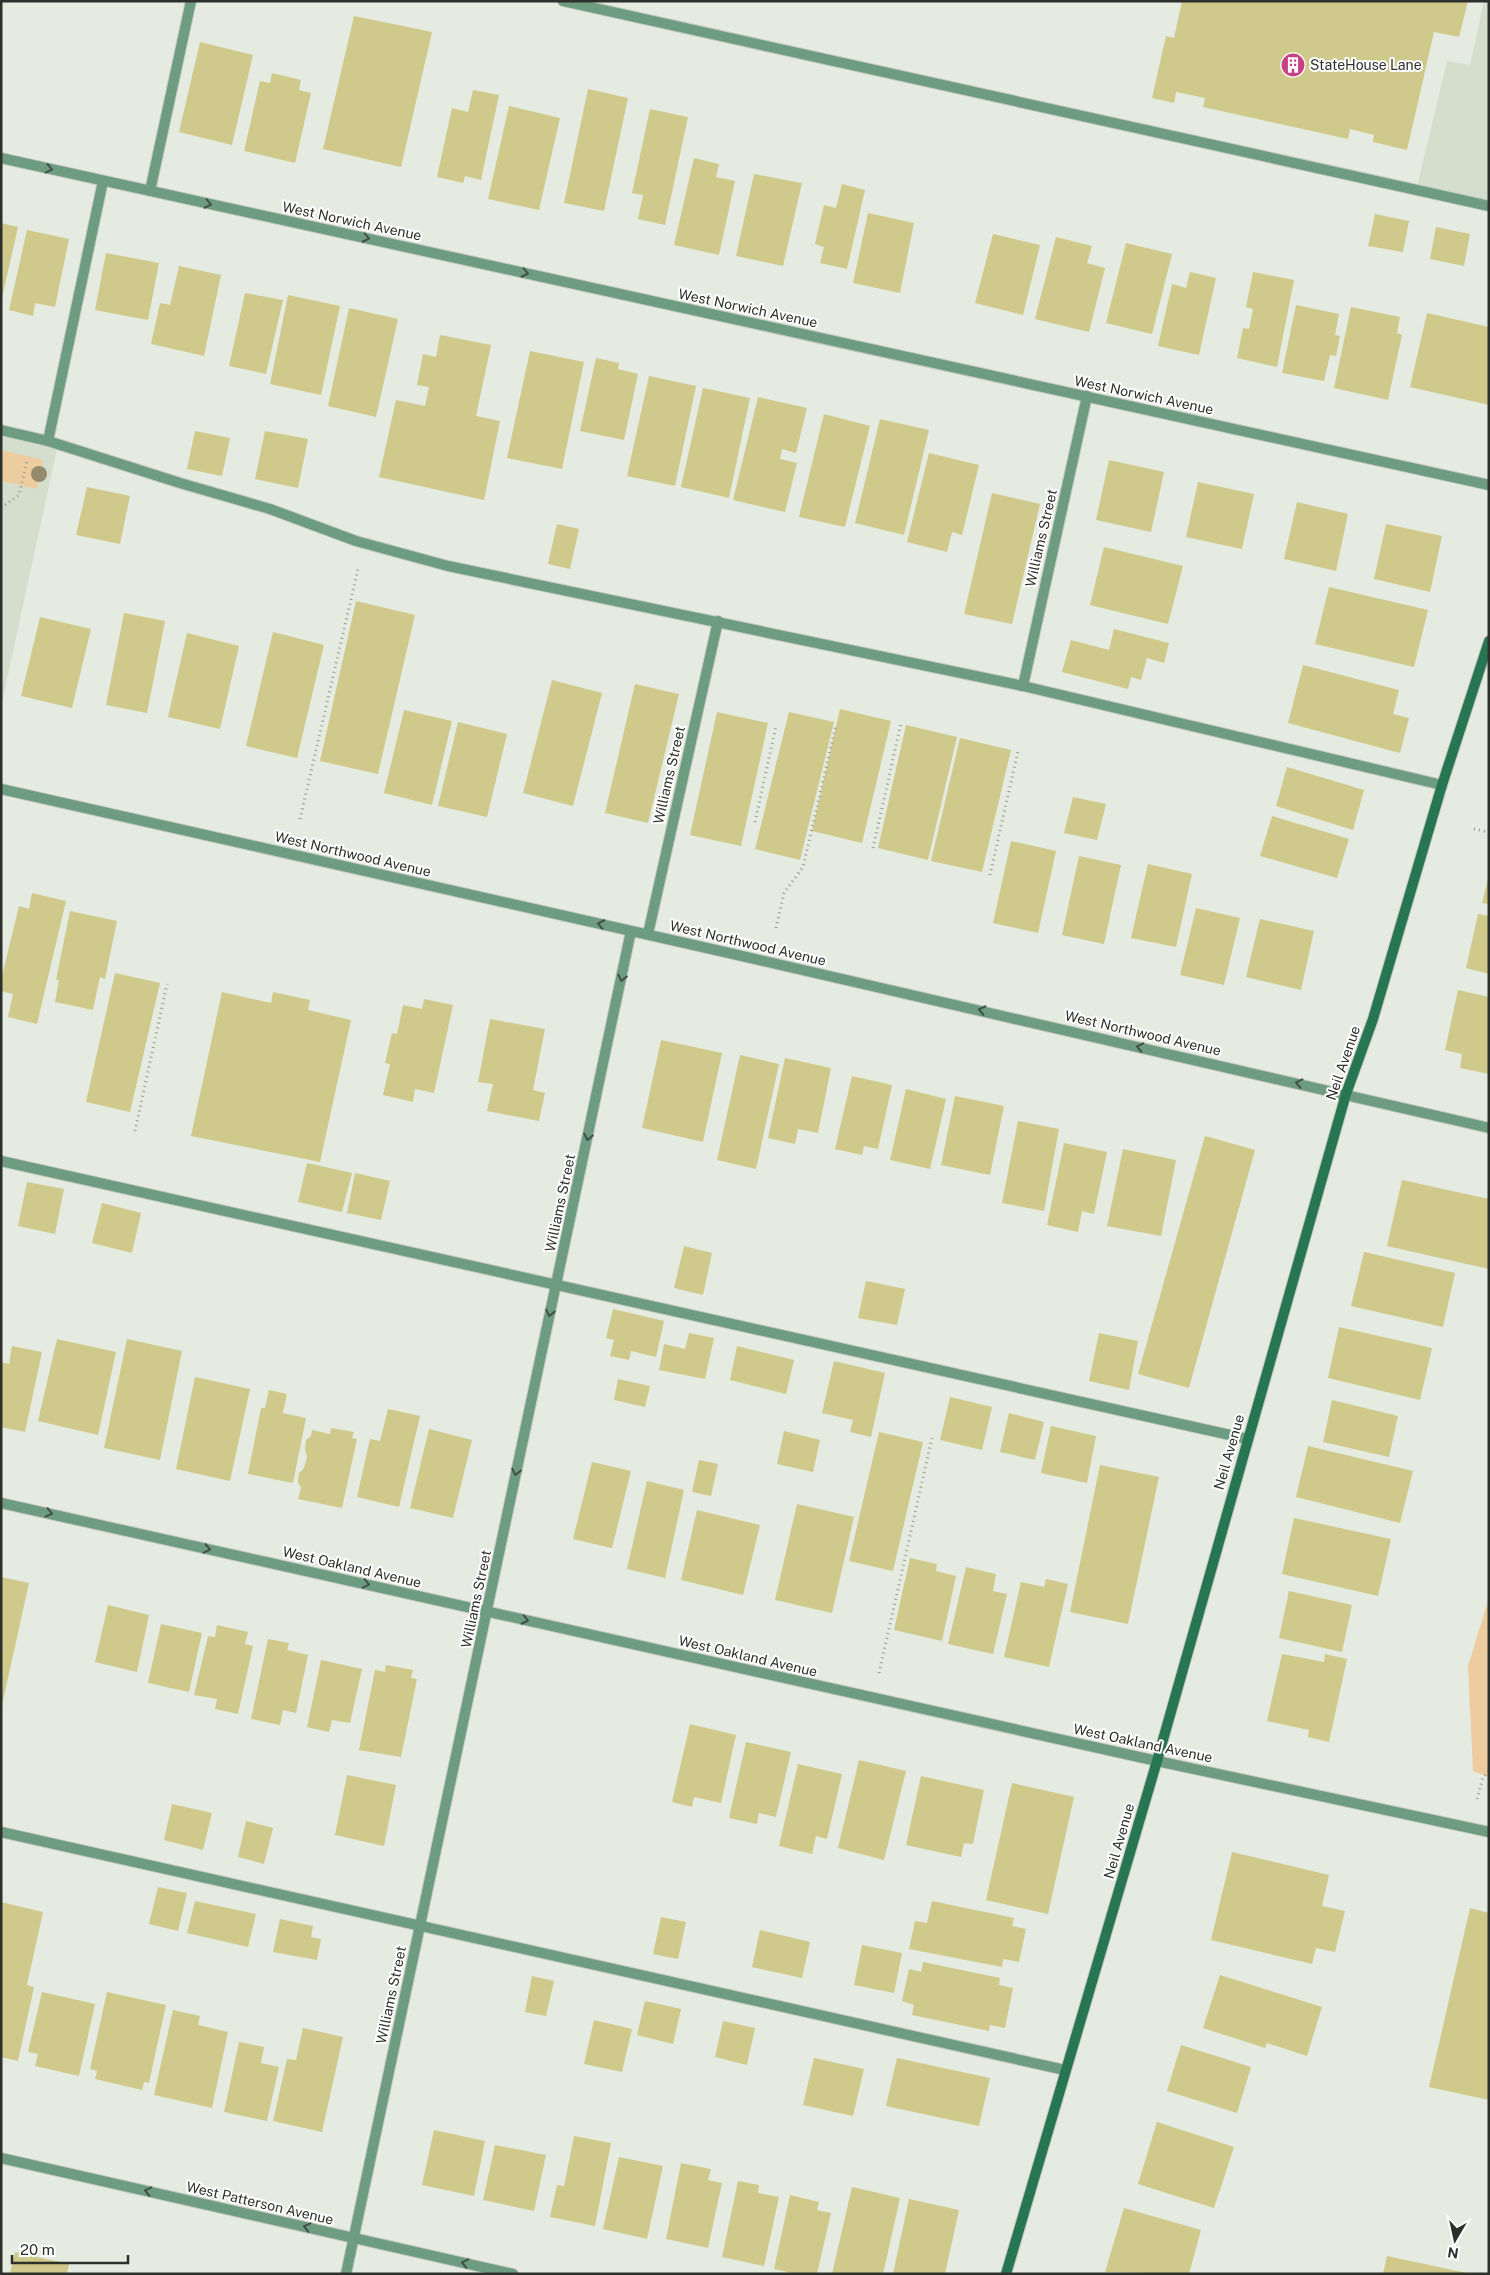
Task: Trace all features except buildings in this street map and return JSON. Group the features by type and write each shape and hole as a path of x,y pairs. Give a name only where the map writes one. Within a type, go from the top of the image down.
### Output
{"street":[{"path":"150,191 192,1"},
{"path":"563,1 1489,206"},
{"name":"West Norwich Avenue","path":"1,158 1489,485"},
{"path":"48,441 103,181"},
{"name":"Williams Street","path":"1022,686 1086,396"},
{"path":"1,430 48,441 270,509 364,543 448,566 1022,686 1442,785"},
{"name":"Williams Street","path":"648,934 718,621"},
{"name":"Neil Avenue","path":"1006,2274 1157,1761 1346,1094 1372,1019 1442,785 1489,641"},
{"name":"West Northwood Avenue","path":"1,789 648,934 1489,1128"},
{"name":"Williams Street","path":"346,2274 631,931"},
{"path":"1,1161 1248,1438"},
{"name":"West Oakland Avenue","path":"1,1503 1157,1761 1489,1832"},
{"path":"1,1832 1065,2070"},
{"name":"West Patterson Avenue","path":"1,2158 513,2274"}],"path":[{"path":"1,508 19,495 32,437"},
{"path":"300,819 364,543"},
{"path":"873,848 901,723"},
{"path":"776,928 784,893 803,867 836,724"},
{"path":"755,822 776,726"},
{"path":"990,875 1018,750"},
{"path":"1474,829 1489,832"},
{"path":"135,1131 167,984"},
{"path":"879,1673 932,1438"},
{"path":"1477,1799 1483,1777 1489,1771"}],"shaded area":[{"path":"1484,1 1489,1 1489,208 1416,191 1447,61 1470,65"},
{"path":"1,430 58,444 1,707"},
{"path":"1,450 43,460 37,489 1,481"},
{"path":"1489,1598 1489,1777 1473,1771 1468,1666"}],"place":[{"name":"StateHouse Lane","path":"1293,65"}]}
